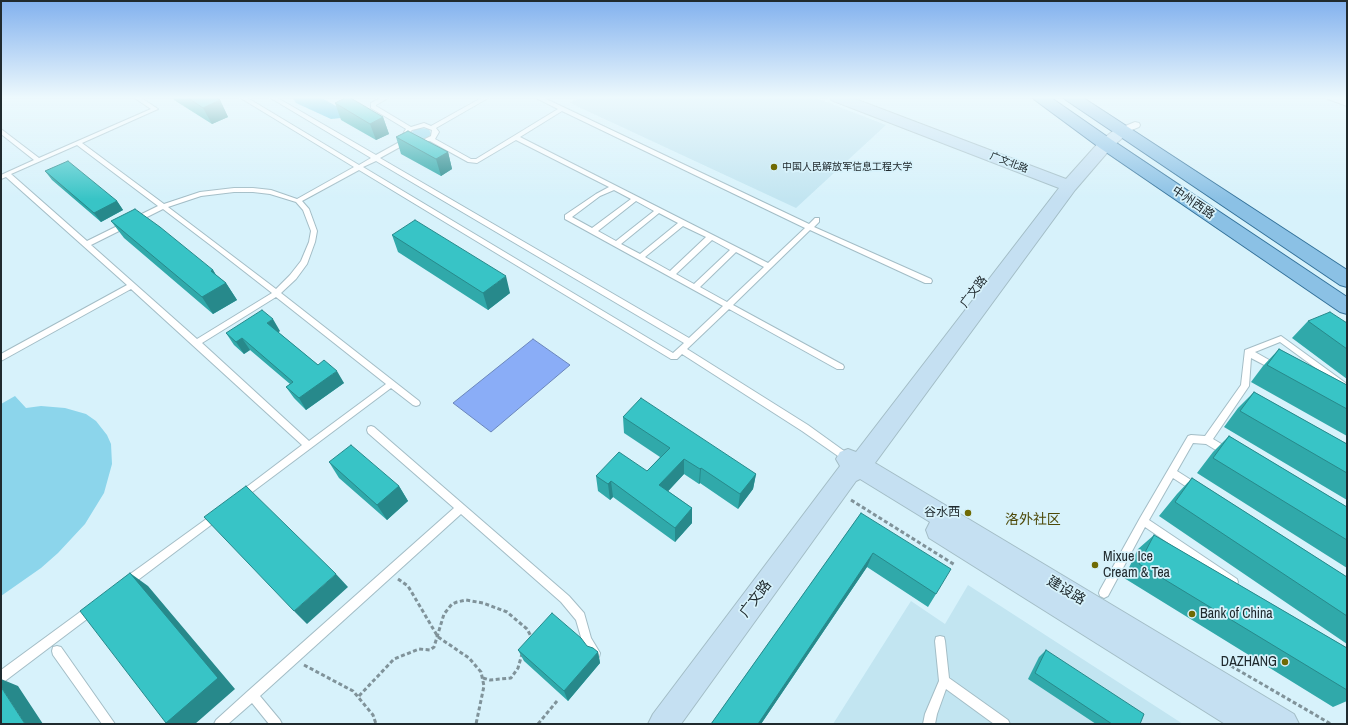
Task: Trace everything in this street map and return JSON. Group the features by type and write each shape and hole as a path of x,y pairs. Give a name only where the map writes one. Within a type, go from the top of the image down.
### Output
{"main road":[{"name":"中州西路","path":"1088,131 1347,307"},
{"name":"中州西路","path":"1132,131 1347,280"}],"street":[{"name":"广文北路","path":"925,131 1064,184"},
{"name":"广文路","path":"663,724 851,466 1064,184 1101,140 1122,131"},
{"name":"建设路","path":"851,466 1265,721"}],"lane":[{"path":"1,131 38,160"},
{"path":"105,131 4,175 86,244 309,446"},
{"path":"299,131 674,357 817,220"},
{"path":"329,131 689,342"},
{"path":"408,140 406,135 409,131"},
{"path":"298,201 408,140 416,142 434,137 435,131"},
{"path":"430,139 473,162 525,131"},
{"path":"608,131 810,227 928,281"},
{"path":"515,137 682,224 768,266"},
{"path":"78,143 164,206 416,403"},
{"path":"613,188 598,194 567,217 840,367"},
{"path":"86,244 164,206 200,194 234,190 253,190 270,192 298,201 306,209 312,220 314,231 312,242 304,262 293,277 276,294 197,343"},
{"path":"593,231 635,199"},
{"path":"616,244 658,211"},
{"path":"641,257 682,224"},
{"path":"671,274 710,238"},
{"path":"695,287 734,250"},
{"path":"1,358 132,285"},
{"path":"1248,352 1281,339 1347,388"},
{"path":"681,349 805,428 851,466"},
{"path":"1248,352 1281,370"},
{"path":"1207,440 1242,397 1245,386 1248,352"},
{"path":"234,502 391,384"},
{"path":"371,430 573,608 580,617 587,640 595,653"},
{"path":"1104,593 1143,520 1191,439 1207,440 1234,456"},
{"path":"1171,472 1204,493"},
{"path":"220,724 461,508"},
{"path":"120,588 221,512"},
{"path":"1143,520 1240,587"},
{"path":"1,678 102,602"},
{"path":"929,724 931,714 944,681 940,641"},
{"path":"57,651 110,724"},
{"path":"944,681 1004,724"},
{"path":"252,695 276,724"}],"path":[{"path":"382,578 395,577 408,586 438,637 469,658 478,667 483,678 484,686 476,724"},
{"path":"359,696 394,660 406,653 419,649 430,650 434,647 441,623 448,609 456,602 466,600 484,603 507,612 527,629 533,642 538,637"},
{"path":"483,678 490,680 511,678 515,674 521,655 525,651"},
{"path":"293,658 326,678 353,691 359,696 372,715 376,724"},
{"path":"538,724 557,702"}],"shaded area":[{"path":"413,131 430,131 431,134 428,138 421,140 410,134"},
{"path":"630,131 880,131 796,208"},
{"path":"533,339 570,365 491,432 453,403"},
{"path":"15,396 26,408 41,406 65,408 86,414 96,421 107,435 111,444 112,464 104,493 85,524 58,553 41,568 1,596 1,404"},
{"path":"968,585 1183,724 833,724 911,601 945,624"}],"building":[{"path":"408,131 448,152 436,159 396,137"},
{"path":"68,161 117,201 94,213 45,171"},
{"path":"135,209 160,227 213,270 211,271 226,283 202,297 111,221"},
{"path":"415,220 506,276 483,293 392,235"},
{"path":"262,310 273,319 267,323 318,365 324,360 337,371 299,398 286,387 293,382 242,338 236,342 226,333"},
{"path":"1330,312 1347,323 1347,349 1308,321"},
{"path":"1279,349 1347,385 1347,409 1267,365"},
{"path":"1254,392 1347,444 1347,473 1240,411"},
{"path":"641,398 756,474 740,494 701,468 700,469 684,459 659,485 692,508 675,528 611,481 608,484 596,476 619,452 647,471 670,448 623,417"},
{"path":"1229,436 1347,507 1347,540 1213,458"},
{"path":"351,445 399,486 377,505 329,462"},
{"path":"1192,478 1347,577 1347,616 1175,502"},
{"path":"246,486 336,574 294,611 204,517"},
{"path":"861,513 951,569 936,594 873,553 758,724 711,724"},
{"path":"1154,535 1347,648 1347,690 1139,564"},
{"path":"130,573 218,678 166,723 80,611"},
{"path":"552,613 581,638 587,646 598,652 564,691 518,650"},
{"path":"1046,650 1144,714 1140,724 1112,724 1035,673"},
{"path":"1,687 25,724 1,724"}],"place":[{"name":"中国人民解放军信息工程大学","path":"774,167"},
{"name":"谷水西","path":"968,513"},
{"name":"Mixue Ice Cream & Tea","path":"1095,565"},
{"name":"Bank of China","path":"1192,614"},
{"name":"DAZHANG","path":"1285,662"}],"district":[{"name":"洛外社区","path":"1033,520"}]}
